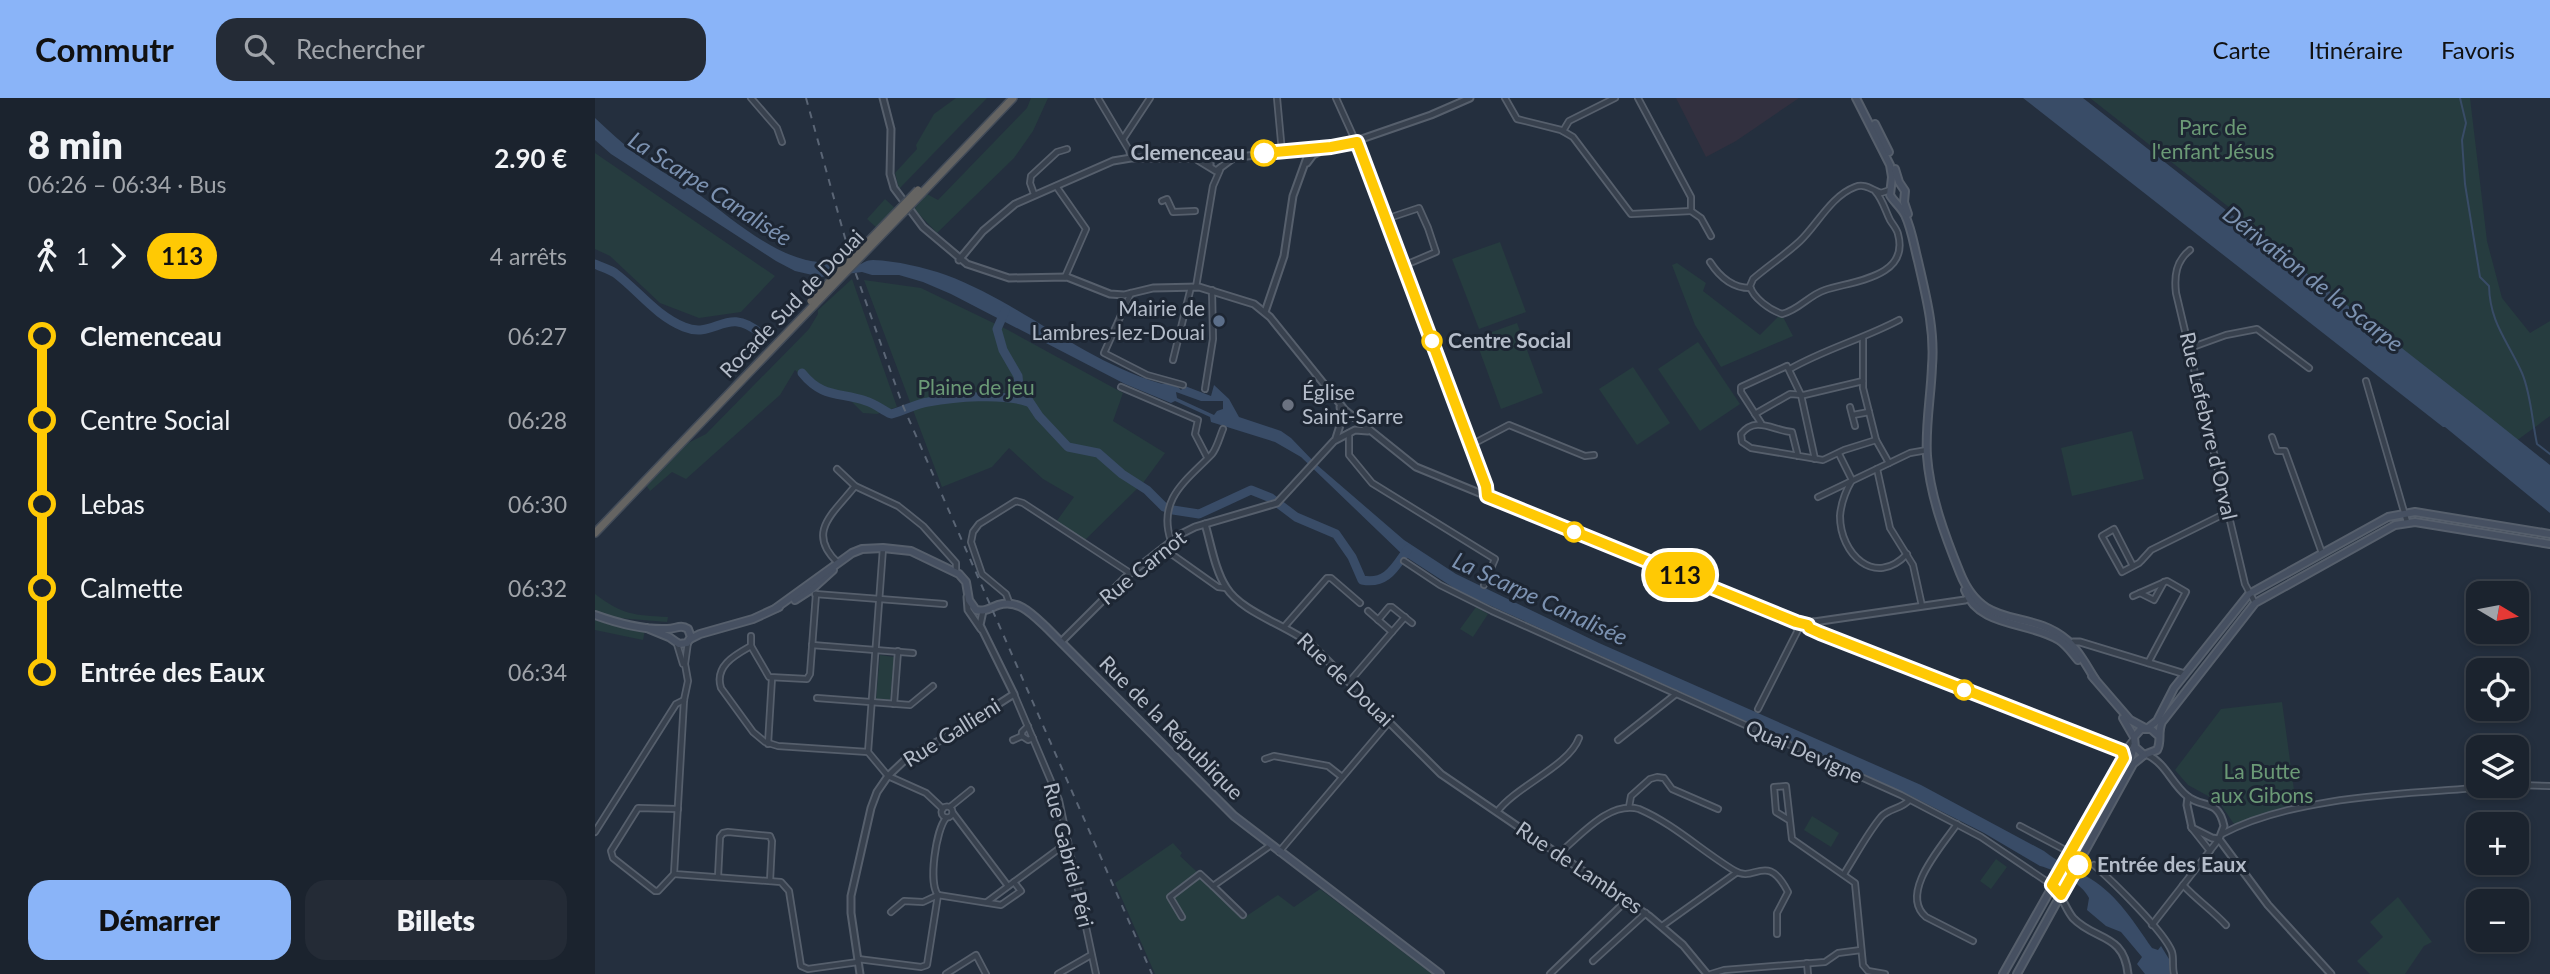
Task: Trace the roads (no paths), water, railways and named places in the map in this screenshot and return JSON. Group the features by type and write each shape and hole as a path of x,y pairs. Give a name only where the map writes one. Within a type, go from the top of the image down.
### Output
{"highway":[{"name":"Rocade Sud de Douai","path":"920,192 1007,98"},
{"name":"Rocade Sud de Douai","path":"595,527 1013,98"},
{"name":"Rocade Sud de Douai","path":"595,533 813,303"}],"main road":[{"path":"1858,98 1888,150 1900,185 1905,189 1932,337 1927,450 1933,493 1970,598 1990,611 2049,629 2070,646 2131,722 2153,729 2159,740"},
{"path":"1858,98 1889,162 1892,177 1890,196 1905,215 1911,232"},
{"path":"1890,189 1900,185"},
{"path":"1894,200 1901,200 1905,196"},
{"path":"2003,974 2113,779 2130,759 2138,731 2157,721 2169,696 2249,594 2385,518 2404,512 2421,512 2550,534"},
{"path":"2017,974 2135,762 2157,750 2160,726 2164,719 2255,603 2391,527 2407,522 2550,544"},
{"path":"647,628 675,642 753,619 812,589 838,563 859,550 883,548 911,551 956,573 968,587 971,606 983,611 1009,602"},
{"name":"Rue de la République","path":"1009,602 1022,607 1061,642 1224,807 1440,974"},
{"path":"595,615 647,628 719,628"},
{"path":"687,628 689,640"},
{"path":"675,629 675,642"},
{"path":"2117,707 2138,752 2146,755"}],"street":[{"path":"751,98 777,128 782,142"},
{"path":"883,98 891,129 891,181 922,226 959,260 1009,278 1065,277 1104,293 1118,295 1153,288 1193,287 1212,290 1254,304 1265,312 1336,400 1416,467 1809,625 1820,633 2113,747 2124,755 2113,779"},
{"path":"1098,98 1123,139 1131,158"},
{"path":"1123,139 1150,98"},
{"path":"1277,98 1282,152"},
{"path":"1336,98 1357,142 1471,445 1487,496"},
{"path":"959,260 978,236 1012,206 1113,161 1131,158 1235,158 1331,147 1357,142 1470,98"},
{"path":"1505,98 1517,119 1563,131 1577,141 1631,214 1691,211 1701,218 1711,236"},
{"path":"1563,131 1569,121 1615,98"},
{"path":"1639,98 1691,197 1691,211"},
{"path":"1304,165 1331,147"},
{"path":"1034,194 1030,183 1031,176 1057,152 1067,149"},
{"path":"1311,149 1311,158"},
{"path":"1265,312 1283,260 1292,200 1311,149"},
{"path":"1298,150 1304,155 1304,165"},
{"path":"1190,158 1199,160 1210,168 1221,169 1235,158"},
{"path":"1213,158 1210,168 1213,186"},
{"path":"1173,360 1193,287 1213,186 1224,163 1220,158"},
{"path":"1055,185 1086,229 1065,277"},
{"path":"1749,288 1755,277 1801,241 1827,210 1849,191 1862,186 1882,194 1890,189"},
{"path":"1749,288 1771,310 1782,314 1822,291 1878,275 1894,262 1899,248 1897,232 1875,191"},
{"path":"1161,201 1167,199 1173,212 1208,213"},
{"path":"1886,209 1887,202 1894,200"},
{"path":"1386,219 1416,208 1422,211 1436,251 1431,256 1403,266"},
{"name":"Rue Lefebvre d'Orval","path":"2190,250 2179,261 2175,283 2228,512 2249,594 2255,603"},
{"path":"1710,262 1730,283 1749,288"},
{"path":"1205,389 1213,339 1212,290"},
{"path":"1131,293 1104,353 1147,374 1183,385"},
{"path":"1790,369 1817,354 1863,338 1899,320"},
{"path":"2190,348 2226,335 2257,329 2309,368"},
{"path":"1863,338 1863,382 1869,412 1876,440 1889,463"},
{"path":"1762,424 1740,390 1742,386 1784,366 1790,369 1801,395 1815,459"},
{"path":"2366,381 2407,522"},
{"path":"1755,414 1790,394 1801,395 1863,382"},
{"path":"1121,387 1198,420 1195,435 1207,457"},
{"path":"1336,400 1341,423 1351,431 1374,434"},
{"path":"1850,407 1855,426"},
{"path":"1852,415 1869,412"},
{"path":"1341,423 1351,415"},
{"path":"1357,420 1351,431 1349,455 1371,483 1495,559 1484,585"},
{"name":"Rue Carnot","path":"1061,642 1130,573 1171,541 1191,529 1273,504 1283,498 1334,440 1341,423"},
{"path":"1798,456 1793,433 1762,424 1752,425 1744,430 1741,438 1744,445 1798,456 1823,460 1876,440"},
{"path":"1471,445 1507,425 1585,456 1594,455"},
{"path":"1171,541 1167,512 1169,504 1174,494 1213,452 1223,429"},
{"name":"Rue Carnot","path":"1334,440 1351,431"},
{"path":"2272,437 2277,451 2285,451 2322,552"},
{"path":"1818,497 1913,452 1927,450"},
{"path":"1839,454 1852,480"},
{"path":"1877,469 1890,528 1916,574 1922,606"},
{"path":"837,470 855,486 898,506 921,524 956,563 956,573"},
{"path":"1852,480 1844,496 1840,516 1843,536 1851,553 1863,564 1884,568 1896,564 1907,554"},
{"path":"838,563 824,548 823,533 829,518 855,486"},
{"path":"1009,602 1006,594 982,574 971,542 972,532 978,524 1016,501 1130,573"},
{"path":"2133,566 2114,529 2102,536 2122,572 2133,566 2151,550 2228,512"},
{"path":"1163,547 1218,587 1226,588 1205,524"},
{"path":"883,548 868,752 888,776 926,793 943,809 951,810 1008,886"},
{"name":"Quai Devigne","path":"1404,561 1442,586 1492,611 1909,800 1989,842 2054,882 2073,918 2124,954 2128,967 2126,974"},
{"path":"1285,626 1327,578 1331,578 1360,603"},
{"path":"2139,593 2154,600 2165,581"},
{"path":"2133,596 2165,581 2184,589 2186,594 2148,663"},
{"path":"968,587 968,610 984,633"},
{"name":"Rue de Douai","path":"1226,588 1239,601 1285,626 1312,645 1441,774"},
{"path":"751,636 751,646 766,674 772,678 807,679 810,674 812,645 812,589 879,599 944,604"},
{"path":"1758,709 1809,625 1970,598"},
{"path":"1378,620 1390,607 1395,608 1412,623"},
{"path":"983,611 980,621 984,633 1014,694"},
{"path":"1368,611 1392,632"},
{"path":"1350,681 1405,617"},
{"path":"686,672 689,640"},
{"path":"675,642 688,681 684,700 678,809 674,874 658,891 613,858 611,849 638,808 678,809"},
{"path":"2070,646 2080,642 2185,674"},
{"path":"812,645 913,653"},
{"path":"751,646 728,659 720,676 720,683 753,732 768,744 868,752"},
{"path":"894,704 898,651"},
{"path":"768,744 772,678"},
{"path":"817,698 911,704 933,686"},
{"name":"Rue Gabriel Péri","path":"1014,694 1058,796 1096,974"},
{"name":"Rue Gallieni","path":"859,974 851,913 852,892 877,792 898,766 1014,694"},
{"path":"1618,740 1676,694"},
{"path":"595,832 676,704 684,700"},
{"path":"1279,852 1389,722"},
{"path":"1022,736 1028,726"},
{"path":"1022,736 1025,739 1033,738"},
{"path":"1013,740 1022,736"},
{"path":"1497,812 1505,802 1573,751 1579,738"},
{"path":"2159,740 2160,757 2165,770"},
{"path":"2113,747 2126,748 2134,741"},
{"path":"2146,755 2165,770 2187,797 2193,832 2210,851"},
{"path":"1265,759 1274,756 1328,766 1342,777"},
{"path":"898,766 897,775 902,782"},
{"name":"Rue de Lambres","path":"1441,774 1646,913 1683,945 1709,974"},
{"path":"1629,807 1631,796 1650,779 1660,777 1672,789 1718,809"},
{"path":"2529,785 2550,786"},
{"path":"1789,820 1776,812 1774,787 1786,786 1789,820 1790,837 1793,841 1844,874 1856,886 1861,950 1866,969 1885,974"},
{"path":"2191,825 2198,832 2220,836 2262,818 2311,804 2466,789"},
{"path":"674,874 785,884 789,891 799,962 803,971 858,960 921,967 927,965 938,895 932,878 941,826 946,818 950,817 951,810 971,790"},
{"path":"2152,925 2210,851 2224,826 2218,811 2211,805 2187,797"},
{"path":"1844,874 1881,817 1909,800"},
{"path":"1558,854 1611,811 1629,807 1644,811 1736,873"},
{"path":"943,809 942,814 946,818"},
{"path":"1957,824 1923,874 1918,889 1918,904 1926,917 1973,940"},
{"path":"2020,826 2071,853"},
{"path":"718,877 720,837 728,832 770,836 770,881"},
{"path":"2220,836 2269,905 2330,974"},
{"path":"986,902 1068,842"},
{"path":"1213,886 1240,870 1271,845"},
{"path":"2094,865 2114,882 2172,952 2173,972"},
{"path":"1662,926 1736,873 1770,870 1782,883 1788,895 1777,913 1777,934"},
{"path":"1182,917 1170,897 1200,874 1243,915"},
{"path":"891,912 901,902 923,902 938,895 1001,905 1021,891 1014,881"},
{"path":"2183,885 2199,902 2211,908 2226,925"},
{"path":"1550,974 1627,900"},
{"path":"1593,961 1646,913"},
{"path":"1709,974 1724,970 1826,961 1838,953 1861,950"},
{"path":"946,974 976,955 986,974"},
{"path":"1058,974 1091,955"},
{"path":"1807,963 1808,974"}],"water":[{"name":"Dérivation de la Scarpe","path":"2023,98 2083,98 2486,414 2550,465 2550,513 2445,427"},
{"path":"595,118 644,160 692,189 763,241 791,255 811,261 847,265 858,265 871,260 891,262 937,272 1000,300 1104,361 1131,373 1161,384 1179,384 1181,390 1185,386 1211,396 1214,385 1229,399 1239,417 1281,431 1291,438 1317,465 1404,540 1456,574 1599,643 1921,785 2091,879 2117,901 2152,948 2158,950 2161,946 2169,959 2170,974 2145,974 2137,964 2142,957 2121,932 2106,926 2087,910 2089,898 2086,892 2061,874 2040,866 1984,833 1909,795 1460,592 1403,555 1301,457 1275,442 1211,422 1210,417 1175,401 1171,403 1125,384 923,282 899,275 872,275 862,272 821,277 795,271 611,154 595,140","holes":["1176,392 1201,401 1223,401 1223,409 1214,415 1177,398"]}],"waterway":[{"path":"2460,98 2466,123 2462,140 2465,184 2480,277 2489,286 2496,322 2525,381 2537,444 2550,454"},
{"path":"595,264 615,273 656,309 684,327 695,330 739,322 761,334"},
{"path":"1005,311 997,329 1003,350 1018,376 1019,386 1039,416 1068,447 1098,453 1122,474 1147,490 1164,507 1199,514 1251,490 1271,498 1296,517 1336,534 1352,557 1362,580 1371,581 1384,577 1408,549"},
{"path":"802,373 817,387 866,401 891,414 923,403 965,397 1006,398 1028,402"}],"railway":[{"path":"806,98 852,263 903,406 1152,974"}],"place":[{"name":"Clemenceau","path":"1264,153"},
{"name":"Mairie de Lambres-lez-Douai","path":"1219,321"},
{"name":"Centre Social","path":"1432,341"},
{"name":"Église Saint-Sarre","path":"1288,405"},
{"name":"Entrée des Eaux","path":"2078,865"}],"park label":[{"name":"Parc de l'enfant Jésus","path":"2213,140"},
{"name":"Plaine de jeu","path":"976,388"},
{"name":"La Butte aux Gibons","path":"2262,784"}],"water label":[{"name":"La Scarpe Canalisée","path":"710,189"},
{"name":"La Scarpe Canalisée","path":"1540,599"}]}
